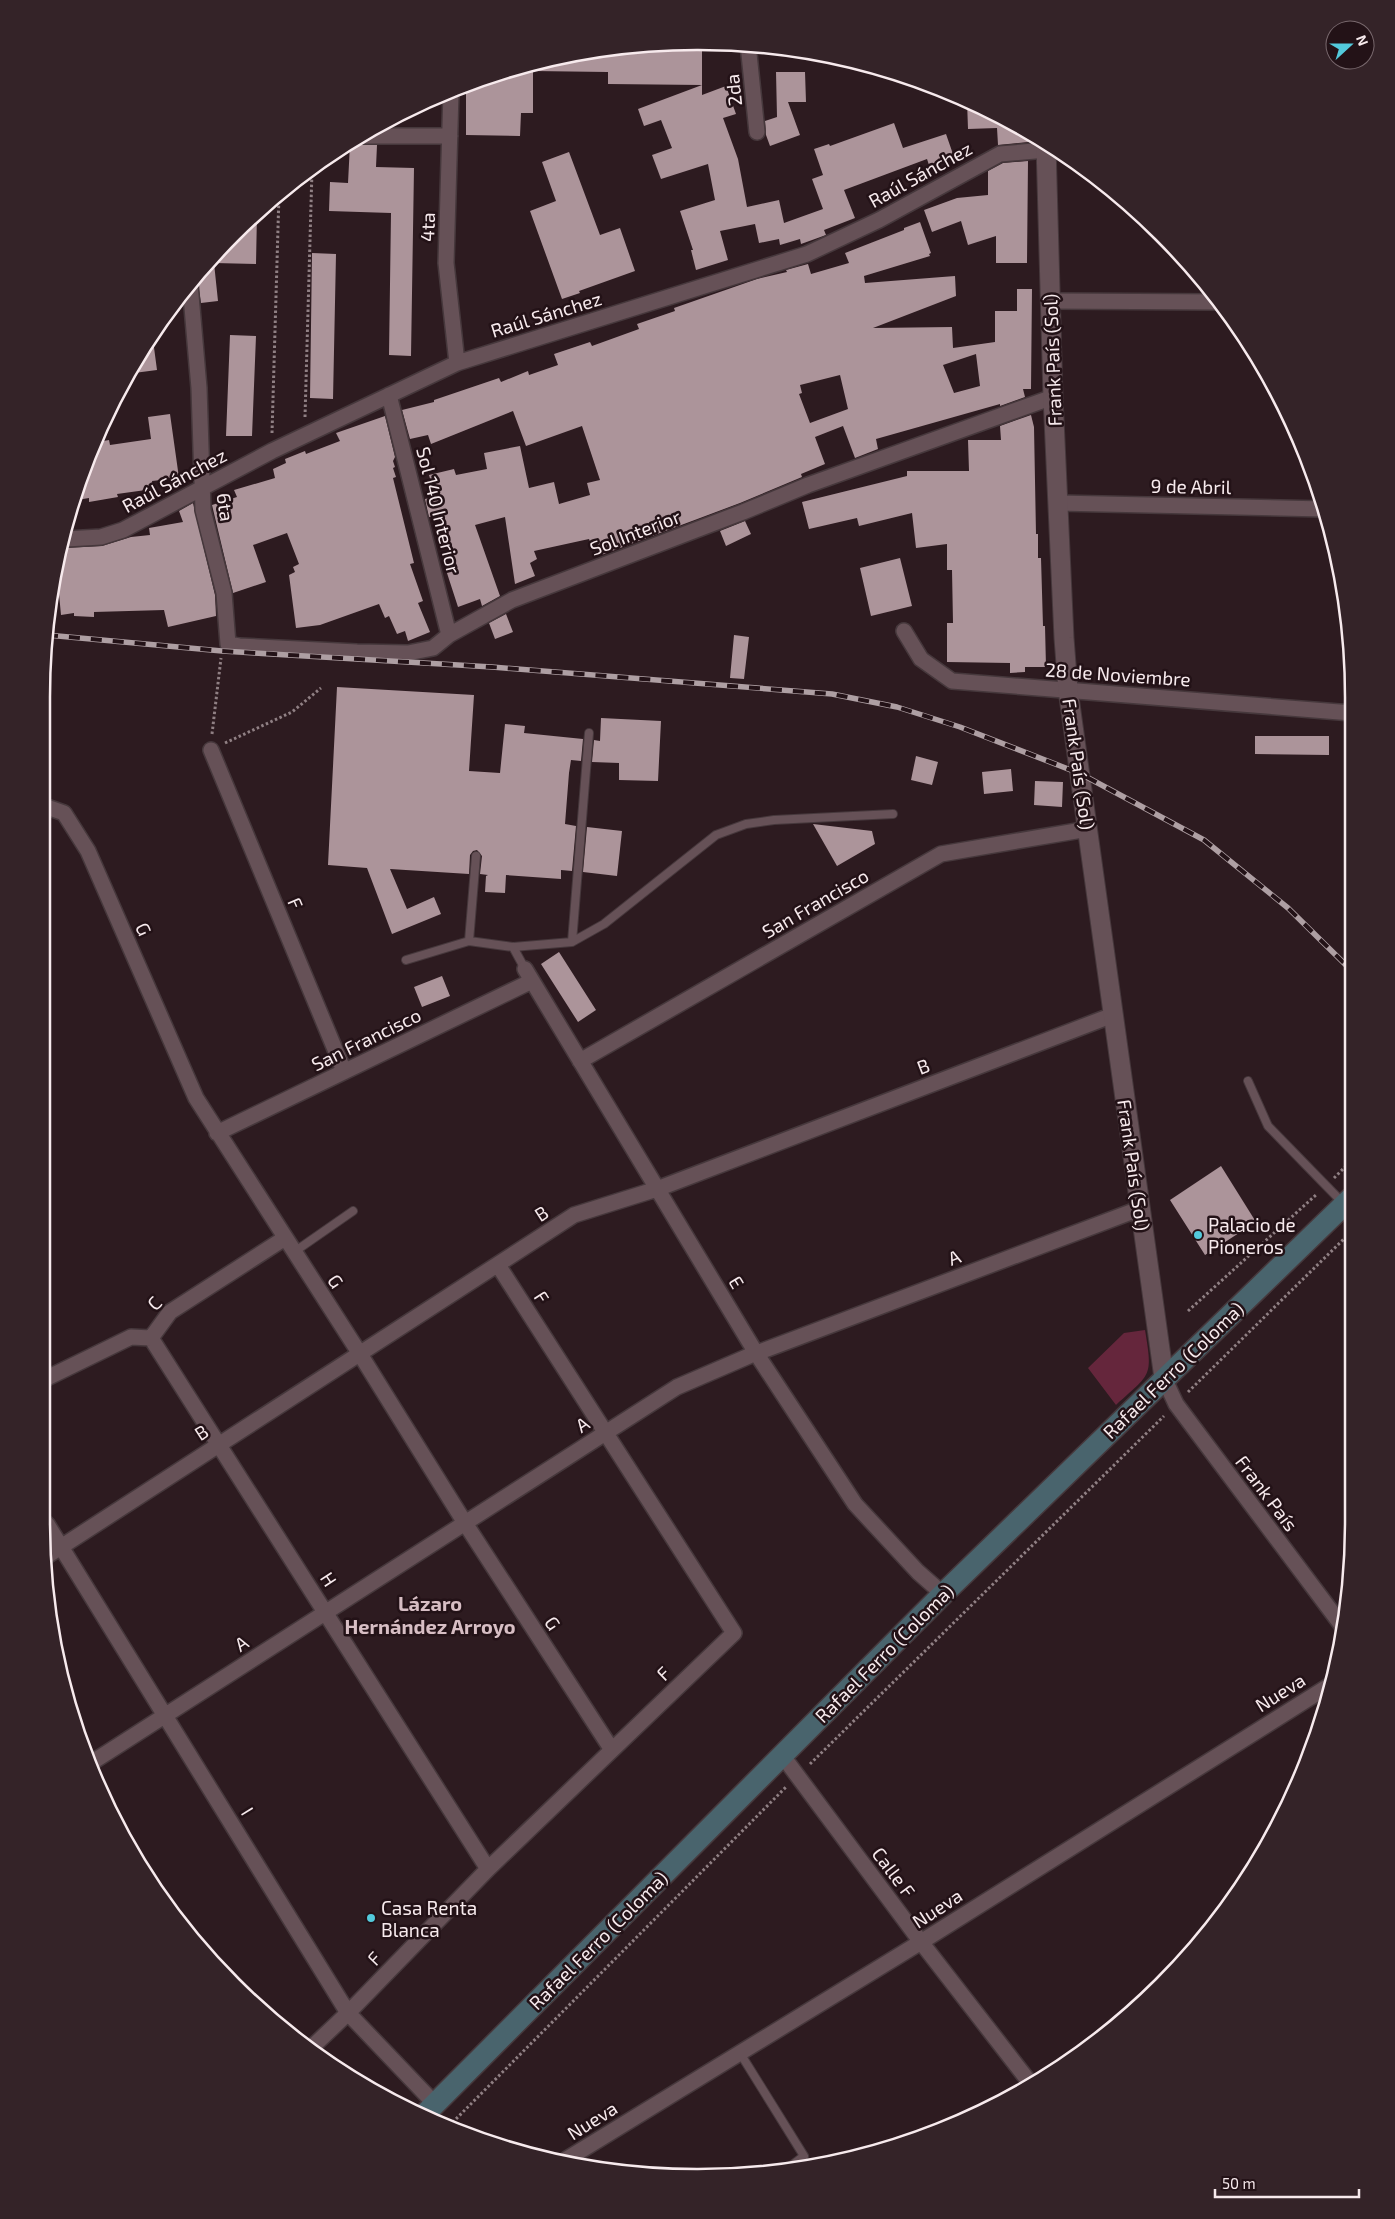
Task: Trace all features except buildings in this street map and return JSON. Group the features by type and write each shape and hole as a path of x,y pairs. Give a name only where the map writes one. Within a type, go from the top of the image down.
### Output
{"main road":[{"name":"Rafael Ferro (Coloma)","path":"430,2109 943,1594 1345,1204"}],"street":[{"name":"2da","path":"749,52 757,132"},
{"name":"4ta","path":"451,99 446,263 457,363"},
{"path":"376,136 450,136"},
{"name":"Raúl Sánchez","path":"70,539 101,537 123,530 304,435 457,363 807,254 879,220 1000,154 1040,149"},
{"name":"Frank País (Sol)","path":"1046,152 1052,397 1068,690 1164,1378"},
{"name":"6ta","path":"191,295 199,388 203,510 224,594 228,644"},
{"path":"1050,300 1210,302"},
{"name":"Sol 140 Interior","path":"389,395 449,635"},
{"name":"Sol Interior","path":"228,644 357,652 408,653 433,648 449,635 512,600 735,516 808,485 1052,397"},
{"name":"9 de Abril","path":"1058,503 1317,508"},
{"name":"28 de Noviembre","path":"904,631 921,659 952,681 1345,711"},
{"name":"F","path":"211,750 344,1071"},
{"name":"G","path":"50,808 64,813 88,852 196,1098 360,1354 465,1523 612,1750"},
{"name":"San Francisco","path":"580,1062 941,854 1088,829"},
{"name":"San Francisco","path":"217,1133 344,1071 528,975"},
{"name":"E","path":"528,975 756,1353 855,1504 918,1572 943,1594"},
{"name":"B","path":"51,1553 574,1215 657,1189 1113,1015"},
{"name":"A","path":"96,1760 677,1387 756,1353 1140,1208"},
{"name":"C","path":"50,1377 131,1337 151,1338 170,1312 285,1238"},
{"name":"F","path":"315,2044 488,1869 734,1633 498,1265"},
{"name":"H","path":"151,1338 488,1869"},
{"name":"Frank País","path":"1164,1378 1176,1404 1337,1619"},
{"name":"I","path":"50,1529 348,2013 430,2109"},
{"name":"Nueva","path":"571,2157 921,1942 1323,1690"},
{"name":"Calle F","path":"782,1754 921,1942 1027,2078"}],"lane":[{"path":"572,942 589,733"},
{"path":"406,960 469,941 513,947 572,942 604,924 716,835 746,824 774,820 893,814"},
{"path":"469,941 476,856"},
{"path":"513,947 528,975"},
{"path":"1248,1081 1268,1126 1326,1186 1345,1200"},
{"path":"294,1252 353,1211"},
{"path":"740,2053 804,2156 798,2161"}],"path":[{"path":"304,435 312,178"},
{"path":"272,451 279,204"},
{"path":"211,750 222,651 228,644"},
{"path":"211,750 292,712 321,688"},
{"path":"1188,1311 1345,1167"},
{"path":"453,2121 797,1775 1345,1238"}],"shaded area":[{"path":"1145,1330 1149,1357 1147,1374 1116,1405 1088,1368 1124,1333"}],"railway":[{"path":"53,636 222,651 492,667 832,694 897,707 960,727 1081,774 1204,840 1288,908 1345,964"}],"place":[{"name":"Palacio de Pioneros","path":"1198,1235"},
{"name":"Casa Renta Blanca","path":"371,1918"}],"district":[{"name":"Lázaro Hernández Arroyo","path":"430,1614"}]}
